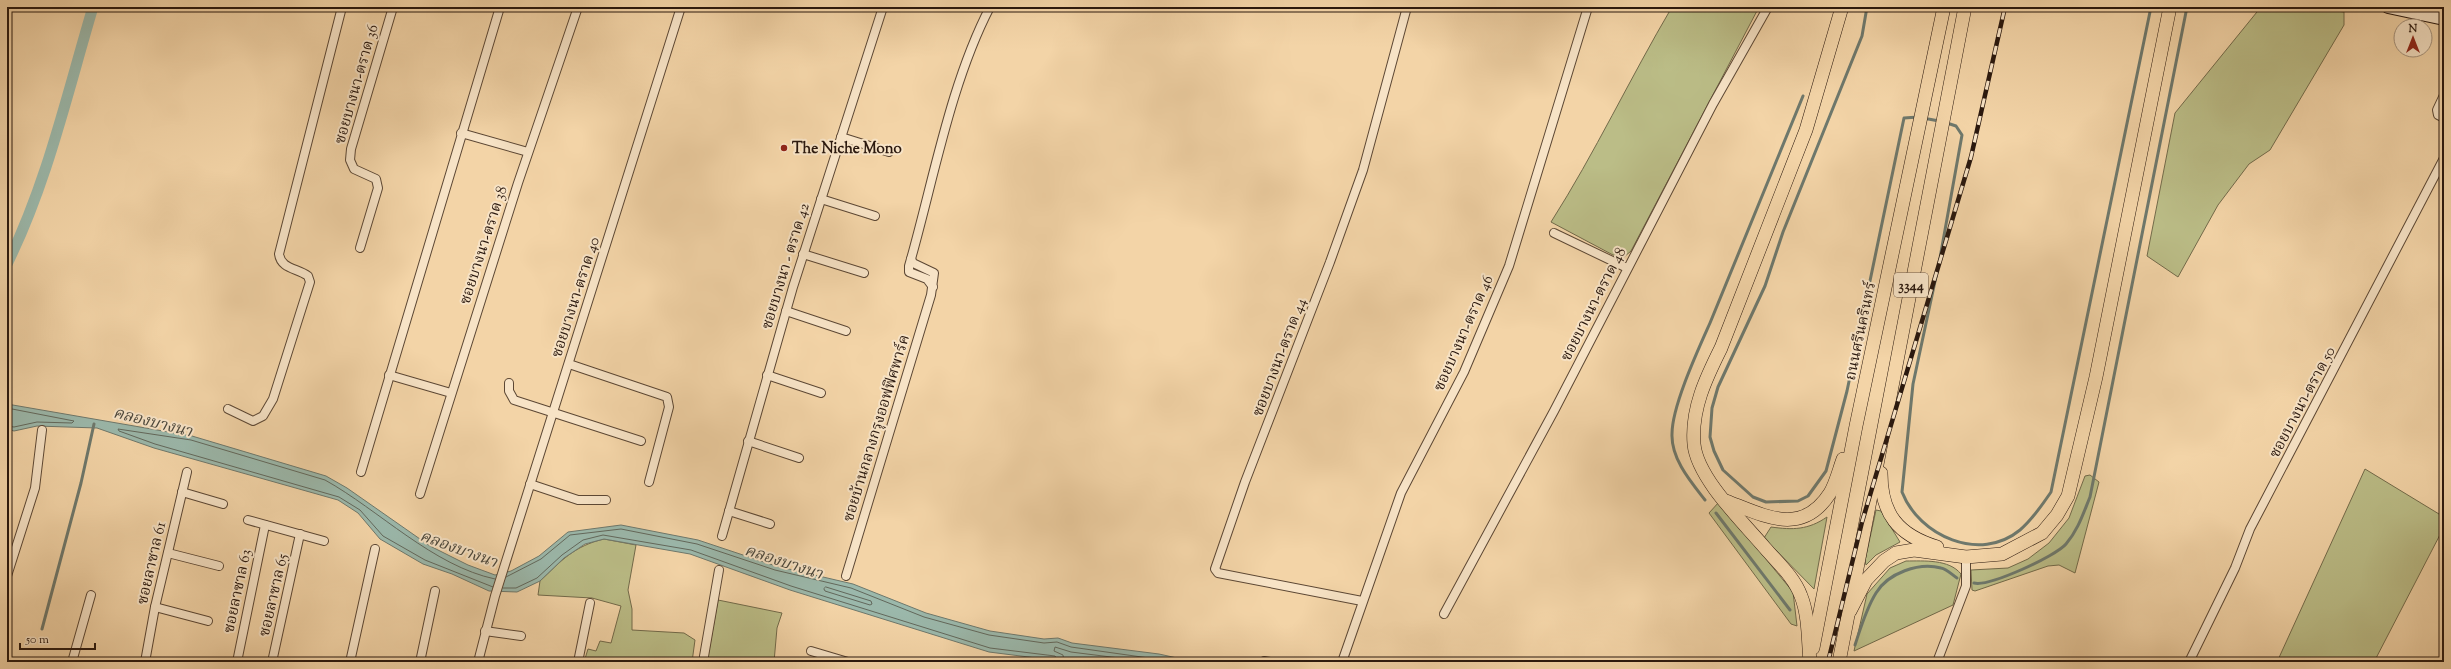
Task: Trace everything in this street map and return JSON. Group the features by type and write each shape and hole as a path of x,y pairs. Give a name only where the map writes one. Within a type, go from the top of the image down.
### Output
{"main road":[{"path":"1810,662 1806,611 1801,596 1790,577 1723,499 1707,476 1694,445 1695,414 1704,383 1721,348 1806,130 1842,7"},
{"name":"ถนนศรีนครินทร์","path":"1810,662 1856,426 1944,7"},
{"name":"3344","path":"1839,662 1965,7"},
{"path":"1850,611 1866,580 1884,561 1896,553 1914,550 1961,556 2002,554 2042,533 2057,515 2068,496 2096,377 2170,7"},
{"path":"2388,7 2444,19"},
{"path":"1723,499 1770,518 1792,520 1813,514 1830,492 1856,426"},
{"path":"1881,444 1881,485 1891,519 1902,530 1921,542 1961,556"}],"street":[{"path":"228,409 253,421 263,416 275,394 310,282 308,276 304,273 284,265 280,261 279,254 342,7"},
{"name":"ซอยบางนา-ตราด 36","path":"360,248 378,188 376,179 354,169 350,160 351,149 393,7"},
{"path":"361,472 461,133 500,7"},
{"name":"ซอยบางนา-ตราด 38","path":"420,494 528,152 578,7"},
{"name":"ซอยบางนา-ตราด 40","path":"478,662 495,596 681,7"},
{"name":"ซอยบางนา - ตราด 42","path":"722,536 748,441 803,254 882,7"},
{"name":"ซอยบ้านกลางกรุงออฟฟิศพาร์ค","path":"846,576 933,288 934,273 917,266 911,259 923,209 958,90 977,33 990,7"},
{"name":"ซอยบางนา-ตราด 44","path":"1362,601 1218,573 1214,569 1248,475 1330,262 1363,170 1407,7"},
{"name":"ซอยบางนา-ตราด 46","path":"1342,662 1362,601 1401,493 1464,372 1509,266 1588,7"},
{"name":"ซอยบางนา-ตราด 48","path":"1444,614 1554,411 1713,104 1768,7"},
{"path":"2444,96 2437,110 2438,115 2444,118"},
{"path":"461,133 528,152"},
{"path":"841,137 889,152"},
{"name":"ซอยบางนา-ตราด 50","path":"2188,662 2235,568 2250,530 2444,158"},
{"path":"821,199 875,216"},
{"path":"1554,233 1628,268"},
{"path":"803,254 864,273"},
{"path":"786,311 846,331"},
{"path":"569,364 667,397 669,407 649,482"},
{"path":"389,375 451,393"},
{"path":"767,376 821,393"},
{"path":"509,383 509,391 514,400 641,441"},
{"path":"7,576 35,488 42,430"},
{"path":"748,441 799,458"},
{"name":"ซอยลาซาล 61","path":"145,662 155,607 187,472"},
{"path":"530,484 578,500 606,500"},
{"path":"182,492 223,504"},
{"path":"729,512 770,524"},
{"path":"248,520 324,541"},
{"name":"ซอยลาซาล 63","path":"237,662 265,525"},
{"name":"ซอยลาซาล 65","path":"272,662 300,534"},
{"path":"350,662 375,549"},
{"path":"168,553 219,566"},
{"path":"1937,662 1966,586 1961,556"},
{"path":"703,662 719,570"},
{"path":"420,662 435,591"},
{"path":"72,662 91,595"},
{"path":"578,662 590,603"},
{"path":"155,607 208,620"},
{"path":"485,631 521,636"},
{"path":"811,651 848,662"}],"green space":[{"path":"1672,7 1759,7 1631,251 1624,257 1613,255 1551,222 1583,169"},
{"path":"2261,7 2303,7 2344,12 2344,25 2270,150 2249,164 2218,205 2178,277 2147,256 2175,113"},
{"path":"2365,469 2439,514 2444,504 2444,527 2374,662 2277,662"},
{"path":"2090,475 2099,482 2075,573 2059,565 2048,566 1975,591 1972,590 1971,570 2008,568 2028,559 2049,543 2069,518 2085,476"},
{"path":"1719,502 1793,592 1797,626 1791,624 1709,513"},
{"path":"1876,510 1881,511 1900,542 1876,555 1866,565 1865,561"},
{"path":"1827,517 1814,589 1764,538 1771,527 1793,529 1807,527"},
{"path":"604,539 636,545 628,590 632,609 632,630 684,633 695,640 692,662 584,662 588,649 596,651 600,641 611,643 621,606 592,598 538,595 540,581 576,550 593,542"},
{"path":"1906,561 1943,563 1956,569 1961,574 1953,605 1854,651 1867,594 1890,568"},
{"path":"718,600 782,613 777,628 774,662 707,662"}],"water":[{"path":"7,404 192,436 326,476 347,488 430,546 468,565 495,575 511,571 539,556 568,532 621,525 698,540 776,566 853,584 926,613 990,631 1044,639 1058,638 1072,643 1159,654 1195,662 1068,662 989,652 790,590 690,554 604,539 585,544 564,558 540,581 517,592 489,591 452,574 423,564 380,539 358,513 338,500 154,448 97,428 37,426 14,431 7,429"}],"waterway":[{"path":"7,264 34,202 45,170 93,7"},
{"path":"1867,7 1862,36 1783,232 1765,286 1718,387 1712,408 1710,437 1714,451 1723,470 1753,497 1766,502 1798,501 1808,496 1826,471 1847,391 1904,118 1918,117"},
{"path":"1947,123 1956,126 1962,135 1940,258 1913,384 1902,492 1910,508 1922,521 1936,532 1952,540 1970,544 1987,544 2004,540 2025,526 2051,492 2151,7"},
{"path":"1974,583 1982,583 2007,576 2050,556 2060,549 2066,544 2074,533 2090,497 2187,7"},
{"path":"1705,500 1683,470 1675,452 1672,434 1676,409 1693,363 1803,96"},
{"path":"1923,118 1939,121"},
{"path":"42,629 81,483 94,424"},
{"path":"1716,513 1790,610"},
{"path":"1855,645 1872,599 1881,586 1888,580 1905,571 1923,567 1943,569 1957,578"}],"railway":[{"path":"1828,662 1862,522 1971,157 2005,7"}],"place":[{"name":"The Niche Mono","path":"784,148"}],"water label":[{"name":"คลองบางนา","path":"153,421"},
{"name":"คลองบางนา","path":"459,548"},
{"name":"คลองบางนา","path":"784,561"}]}
